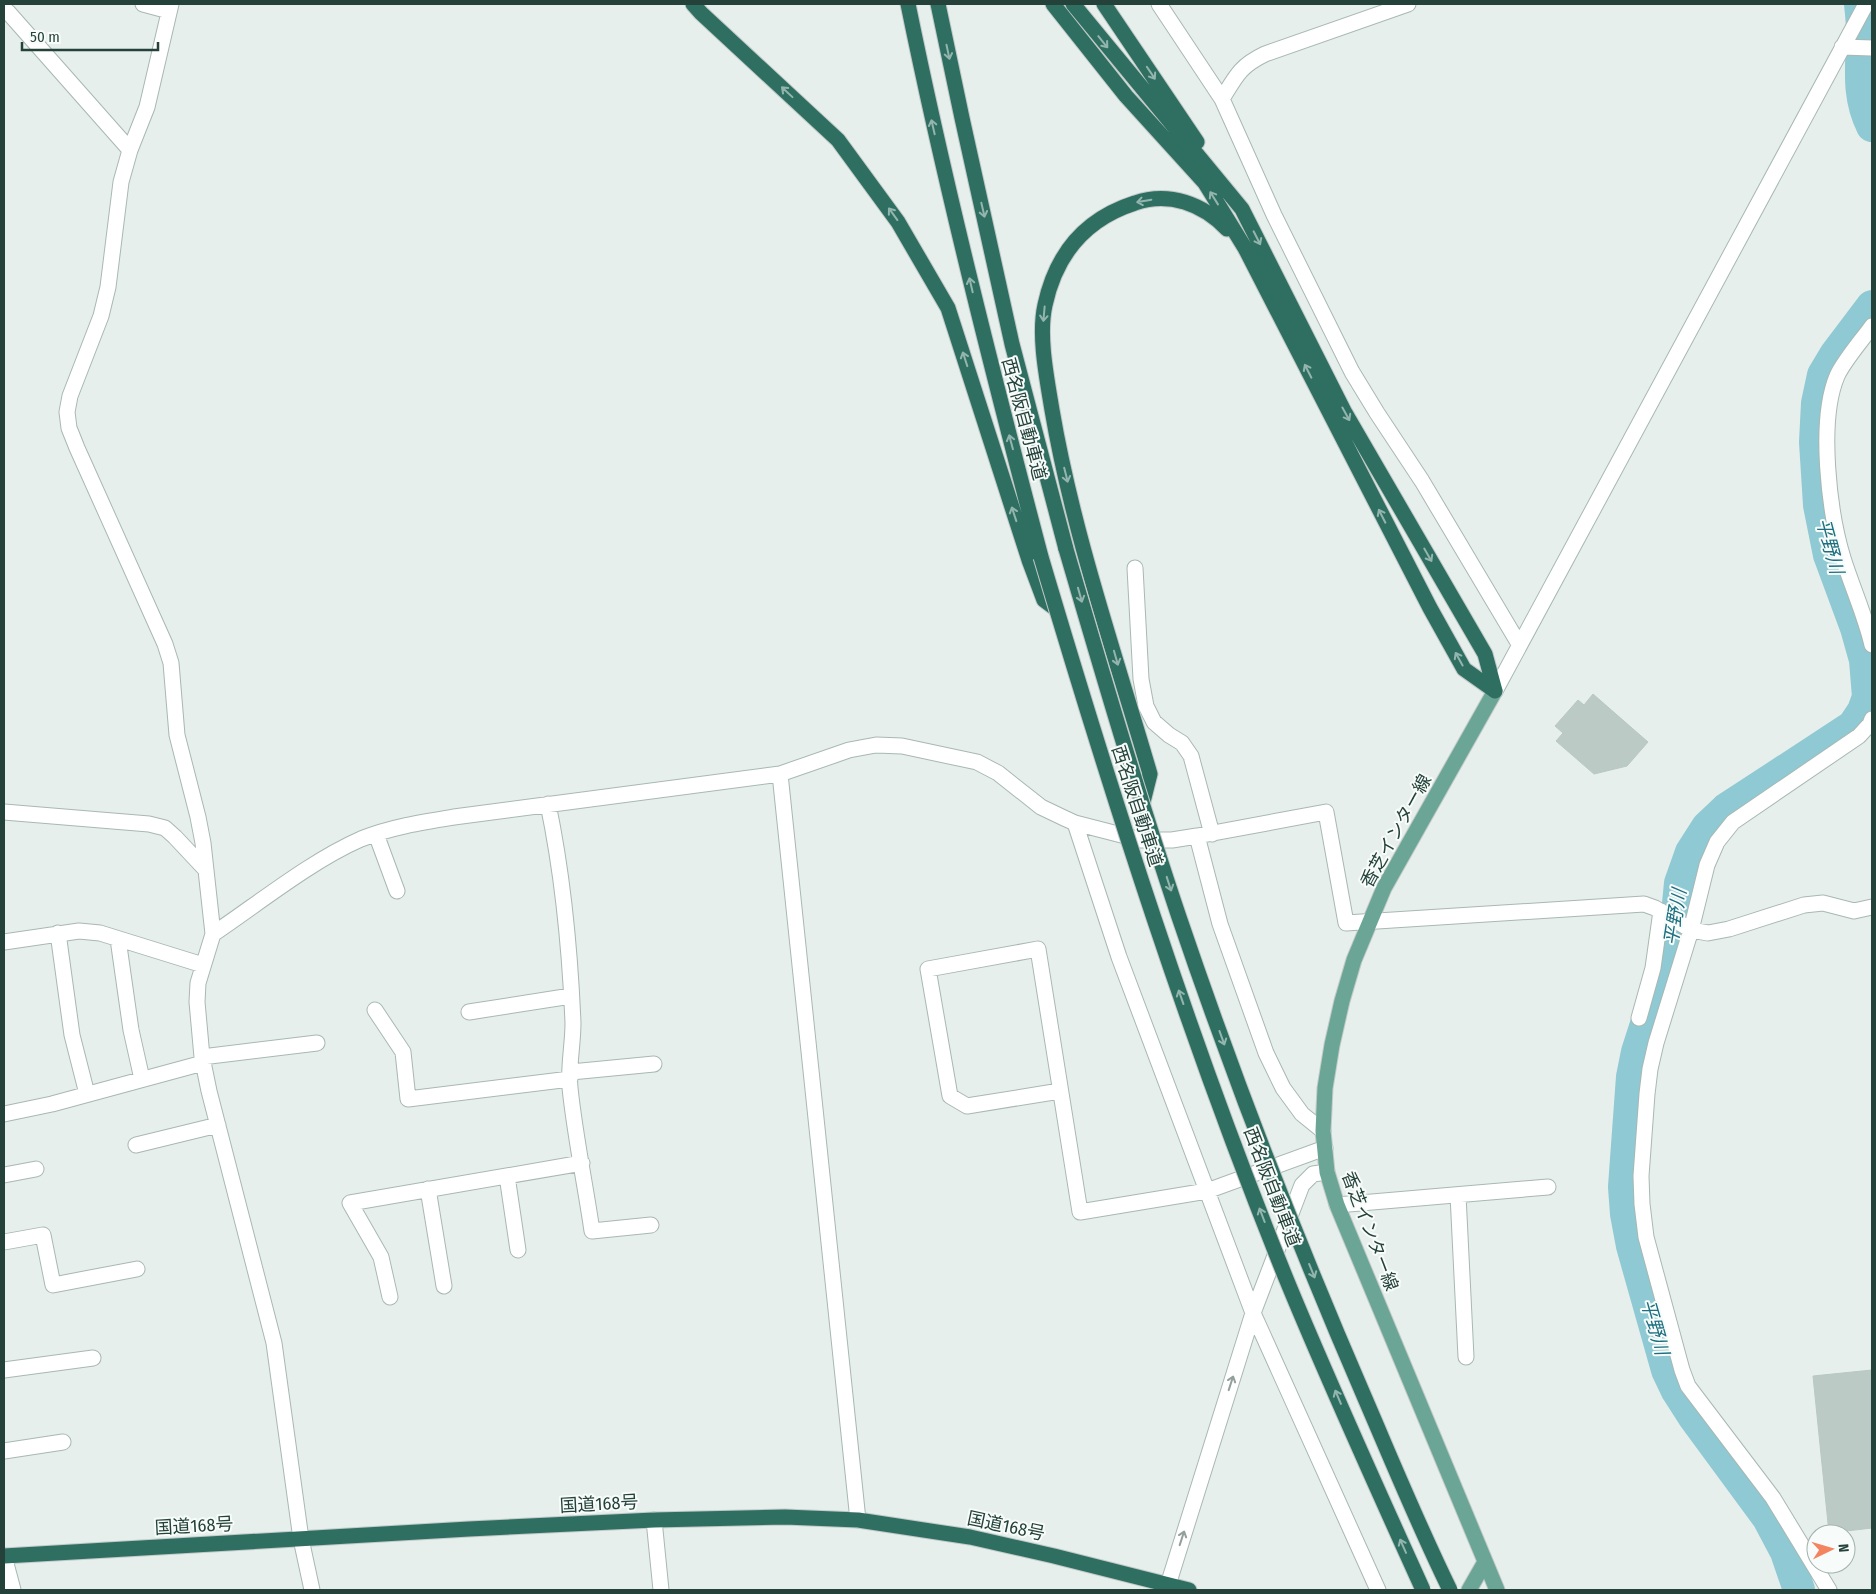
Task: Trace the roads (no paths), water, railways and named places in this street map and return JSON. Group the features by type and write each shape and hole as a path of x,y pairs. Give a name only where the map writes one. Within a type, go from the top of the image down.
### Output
{"highway":[{"path":"693,4 838,140 898,222 948,308 1035,559"},
{"name":"西名阪自動車道","path":"908,4 932,122 1035,559 1056,609 1120,818 1202,1057 1285,1276 1423,1590"},
{"name":"西名阪自動車道","path":"938,4 1012,344 1066,548 1112,707 1178,915 1282,1196 1341,1342 1450,1590"},
{"path":"1053,4 1126,96 1205,183 1245,248 1421,591 1464,670 1495,690"},
{"path":"1073,4 1242,209"},
{"path":"1104,4 1242,209 1344,412 1485,654 1495,690"},
{"path":"1143,802 1150,774 1082,544 1057,440 1048,386 1043,332 1045,307 1053,275 1070,247 1090,226 1117,208 1143,200 1172,199 1194,204 1216,217 1245,248"},
{"name":"国道168号","path":"4,1556 654,1520 785,1517 858,1520 970,1537 1168,1587 1189,1590"}],"main road":[{"name":"香芝インター線","path":"1495,690 1384,888 1354,960 1332,1045 1325,1088 1323,1131 1327,1172 1337,1205 1498,1590"},
{"path":"1469,1590 1485,1562"}],"street":[{"path":"144,4 170,8 147,107 130,150 121,182 108,287 102,316 70,396 67,412 69,428 76,448 172,662 177,734 198,816 213,934 198,984 197,1002 203,1060 274,1343 301,1539 312,1590"},
{"path":"1159,4 1222,99 1278,224 1352,372 1422,481 1519,644"},
{"path":"1222,99 1239,71 1250,61 1264,54 1408,4"},
{"path":"1495,690 1866,4"},
{"path":"4,9 130,150"},
{"path":"1842,47 1872,48"},
{"path":"1872,326 1837,375 1828,416 1828,462 1834,521 1843,558 1865,617 1872,645"},
{"path":"1135,568 1141,680 1146,706 1154,722 1182,743 1192,756 1212,834"},
{"path":"1829,1590 1773,1498 1688,1386 1646,1237 1641,1176 1650,1069 1688,928 1707,866 1717,842 1734,822 1859,736 1872,719"},
{"path":"213,934 322,859 362,839 406,825 548,804 780,774 849,750 876,745 902,746 977,762 998,773 1041,807 1075,824 1141,840 1172,840 1212,834 1326,812 1346,923 1644,904 1665,913 1688,928 1708,933 1729,929 1804,905 1823,903 1854,911 1872,907"},
{"path":"780,774 858,1520"},
{"path":"548,804 558,851 571,996 573,1040 570,1076 592,1231 651,1225"},
{"path":"4,812 149,824 165,828 206,870"},
{"path":"1075,824 1119,957 1253,1313 1378,1590"},
{"path":"376,834 397,891"},
{"path":"1197,836 1220,924 1266,1053 1283,1088 1302,1114 1323,1131"},
{"path":"1639,1018 1653,968 1665,913"},
{"path":"4,942 58,933 80,931 100,933 203,965"},
{"path":"58,933 72,1034 87,1094"},
{"path":"118,938 129,1021 142,1079"},
{"path":"1060,1091 967,1106 950,1096 928,969 1038,949 1080,1212 1207,1190 1325,1148"},
{"path":"469,1012 571,996"},
{"path":"375,1010 403,1052 408,1099 654,1064"},
{"path":"4,1114 87,1094 203,1060 317,1043"},
{"path":"136,1145 218,1125"},
{"path":"390,1297 381,1257 350,1203 582,1164"},
{"path":"4,1175 36,1169"},
{"path":"1168,1587 1253,1313 1302,1185 1313,1174 1327,1172"},
{"path":"507,1176 518,1250"},
{"path":"1337,1205 1548,1187"},
{"path":"428,1189 444,1286"},
{"path":"1458,1195 1466,1357"},
{"path":"4,1242 43,1235 53,1285 136,1269"},
{"path":"4,1370 93,1358"},
{"path":"4,1451 63,1442"},
{"path":"654,1520 661,1590"},
{"path":"4,1556 13,1590"}],"waterway":[{"name":"平野川","path":"1860,4 1862,91 1867,114 1872,126"},
{"name":"平野川","path":"1799,1590 1786,1552 1768,1518 1693,1416 1677,1391 1667,1370 1632,1246 1626,1214 1624,1187 1632,1077 1637,1052 1675,934 1680,883 1691,852 1707,827 1726,809 1853,726 1863,711 1868,697 1865,660 1856,628 1829,555 1819,505 1815,442 1817,403 1823,375 1835,355 1872,306"}]}
